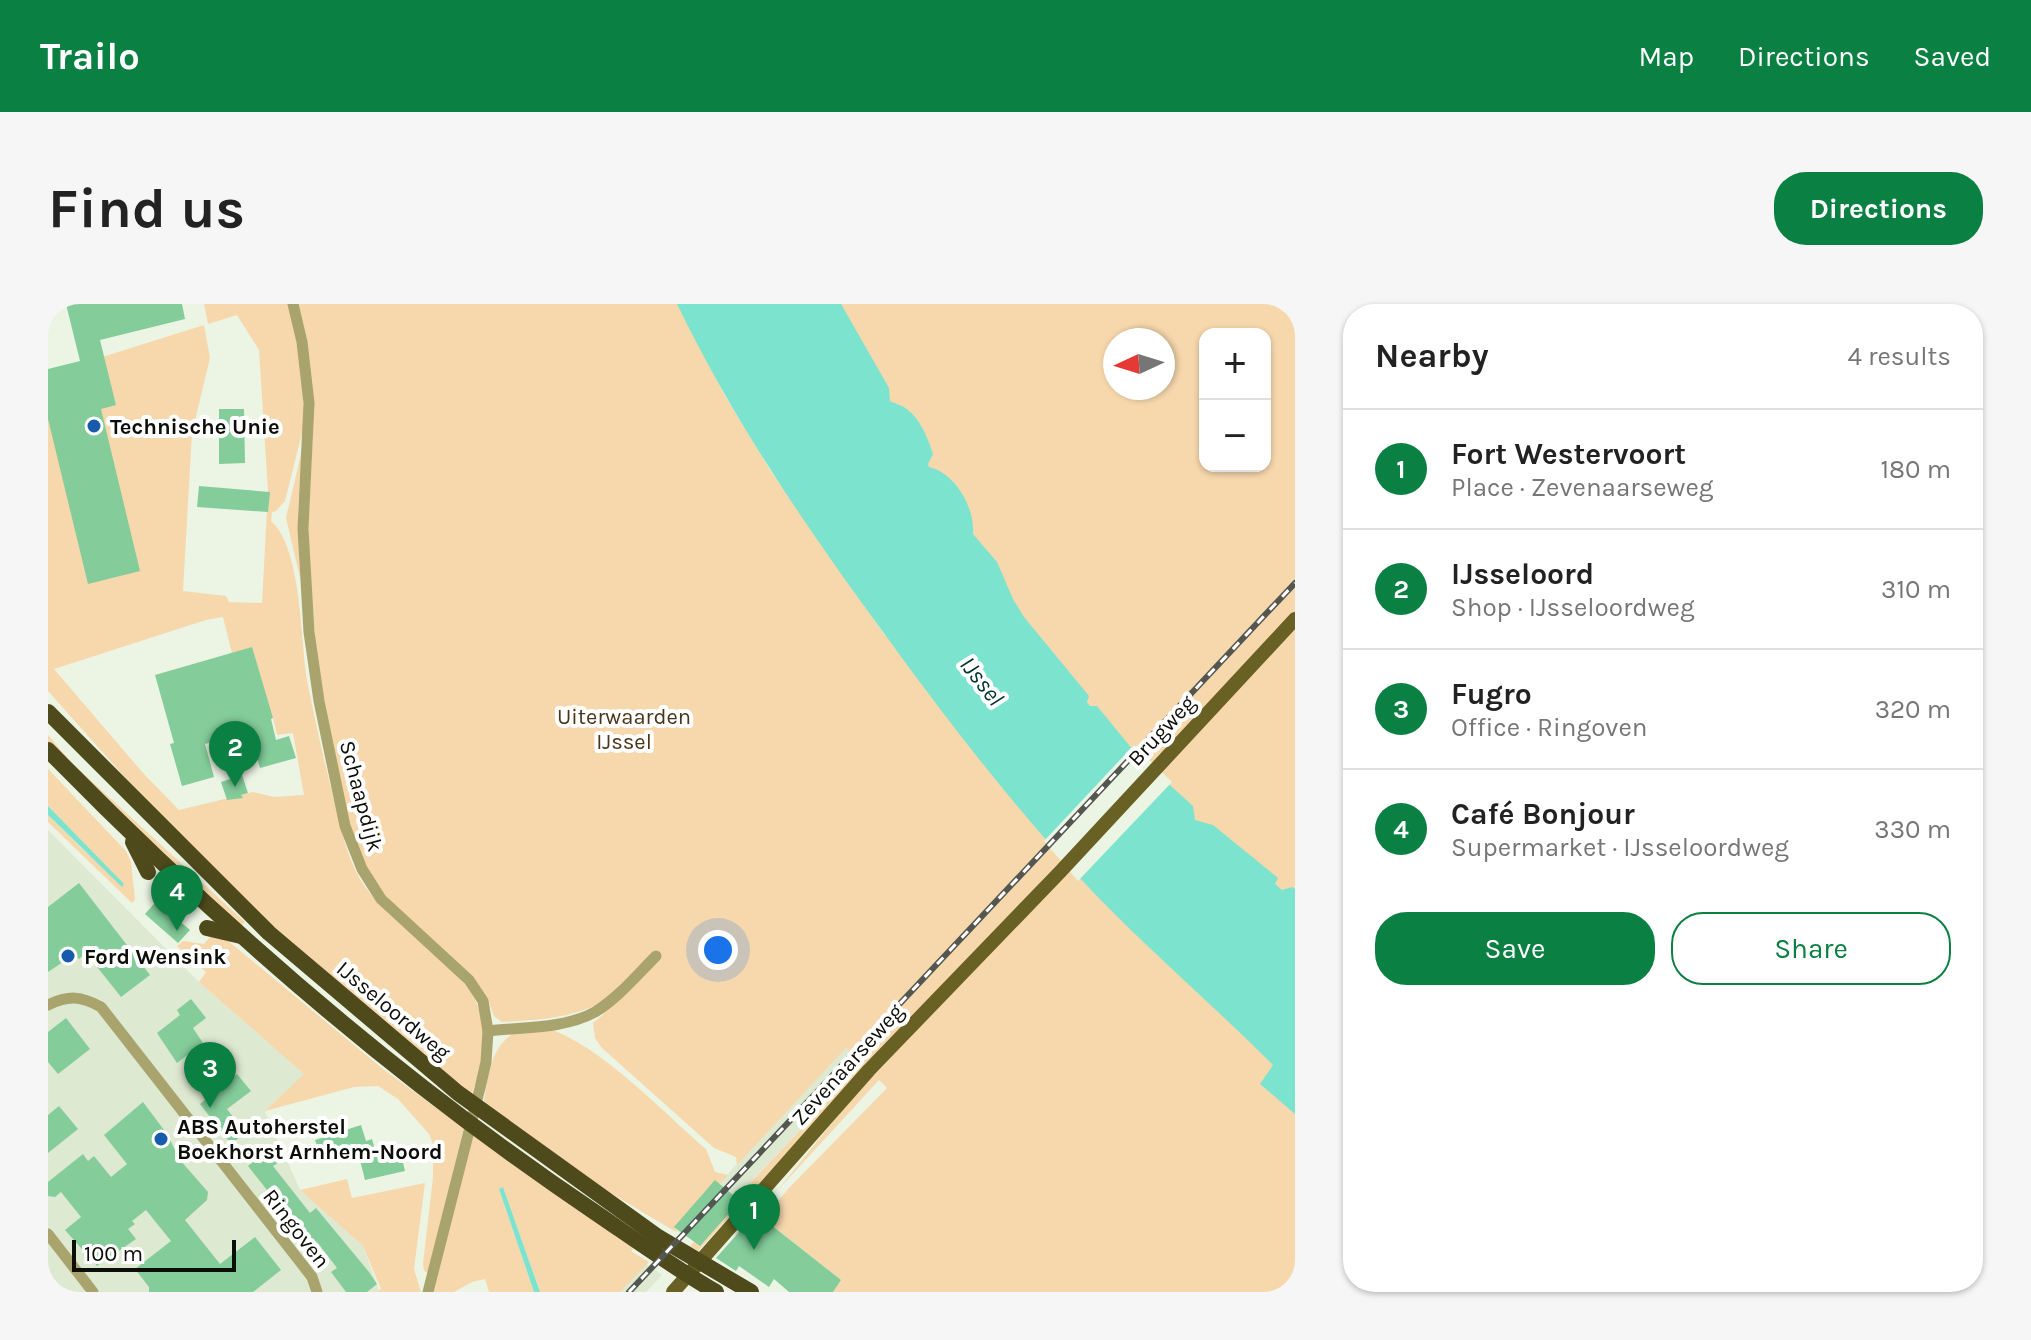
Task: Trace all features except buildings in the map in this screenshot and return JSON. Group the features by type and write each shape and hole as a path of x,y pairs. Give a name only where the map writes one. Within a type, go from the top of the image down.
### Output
{"highway":[{"name":"IJsseloordweg","path":"48,712 269,933 458,1093 658,1237 751,1292"},
{"name":"IJsseloordweg","path":"48,750 129,833 243,937 447,1108 574,1199 716,1292"},
{"path":"129,833 148,872"},
{"path":"207,928 243,937"}],"main road":[{"name":"Brugweg","path":"1060,872 1295,619"},
{"name":"Zevenaarseweg","path":"674,1291 869,1070 1060,872"}],"street":[{"name":"Schaapdijk","path":"293,304 302,342 309,403 303,529 309,632 319,701 349,840 381,899 469,980 483,1001 488,1031 486,1062 428,1292"},
{"path":"488,1031 573,1021 595,1011 616,996 656,956"},
{"name":"Ringoven","path":"48,1005 72,996 101,1007 312,1277 317,1292"},
{"path":"48,1234 93,1292"}],"shaded area":[{"path":"48,830 199,982 305,1074 265,1112 300,1190 363,1246 379,1290 48,1292"},
{"path":"846,1048 863,1064 694,1241 675,1230"},
{"path":"646,1264 662,1275 646,1292 620,1292"}],"green space":[{"path":"204,304 288,304 303,371 304,425 285,501 272,512 271,521 281,534 295,574 305,667 324,760 345,843 360,879 393,917 454,972 470,992 481,1014 485,1038 471,1097 213,876 48,691 48,374 204,325 210,358 192,433 183,591 226,596 229,602 262,603 268,491 259,350 237,315 208,324","holes":["223,617 249,722 273,717 277,735 293,733 304,795 274,797 253,792 179,810 54,669"]},
{"name":"Uiterwaarden IJssel","path":"297,304 677,304 724,394 770,470 884,634 1295,1082 1295,1292 833,1292 841,1280 764,1219 788,1189 887,1088 879,1080 777,1191 861,1087 865,1066 701,1248 698,1251 690,1246 863,1064 846,1048 737,1165 736,1157 714,1148 602,1048 595,1038 593,1023 604,1014 594,1006 560,1016 502,1022 494,1016 487,997 387,899 366,869 347,818 317,667 308,536 313,431"},
{"path":"833,304 1295,304 1295,917 1194,820 1090,706 1023,620 977,544 926,476 887,410"},
{"path":"302,450 298,509 300,578 286,518"},
{"path":"48,735 73,764 245,922 240,927 48,744"},
{"path":"48,769 126,851 131,862 135,900 132,903 48,822 48,815 123,884 48,806"},
{"path":"209,933 221,935 383,1069 464,1128 428,1273 424,1271 423,1264 433,1177 433,1144 429,1134 398,1099 378,1086 354,1087 265,1111 304,1074 199,982 206,972 177,946 183,941 204,944 210,937"},
{"path":"546,1028 566,1036 608,1063 706,1149 715,1172 728,1175 676,1232 599,1186 484,1102 492,1064 500,1046 514,1033"},
{"path":"471,1134 634,1247 631,1251 649,1262 620,1292 540,1292 503,1187 499,1189 534,1292 489,1292 485,1279 454,1292 434,1292"},
{"path":"347,1179 352,1198 425,1183 414,1269 421,1292 376,1292 381,1289 363,1246 300,1190"}],"water":[{"name":"IJssel","path":"677,304 841,304 889,388 890,401 913,414 922,427 933,454 929,467 947,476 962,493 971,513 973,534 997,562 1024,617 1089,696 1087,702 1090,706 1097,706 1138,756 1193,806 1195,820 1213,825 1278,878 1275,884 1282,890 1295,889 1295,1114 1260,1084 1273,1065 1078,876 1003,789 932,698 828,556 774,474 723,391"},
{"path":"48,806 124,884 122,887 48,815"},
{"path":"503,1187 540,1292 534,1292 499,1189"}],"pier":[{"path":"1134,745 1172,782 1078,881 1044,841"}],"railway":[{"path":"629,1292 1295,583"}],"place":[{"name":"Technische Unie","path":"94,426"},
{"name":"IJsseloord","path":"235,787"},
{"name":"Café Bonjour","path":"177,931"},
{"name":"Ford Wensink","path":"68,956"},
{"name":"Fugro","path":"210,1108"},
{"name":"ABS Autoherstel Boekhorst Arnhem-Noord","path":"161,1139"},
{"name":"Fort Westervoort","path":"754,1250"}]}
